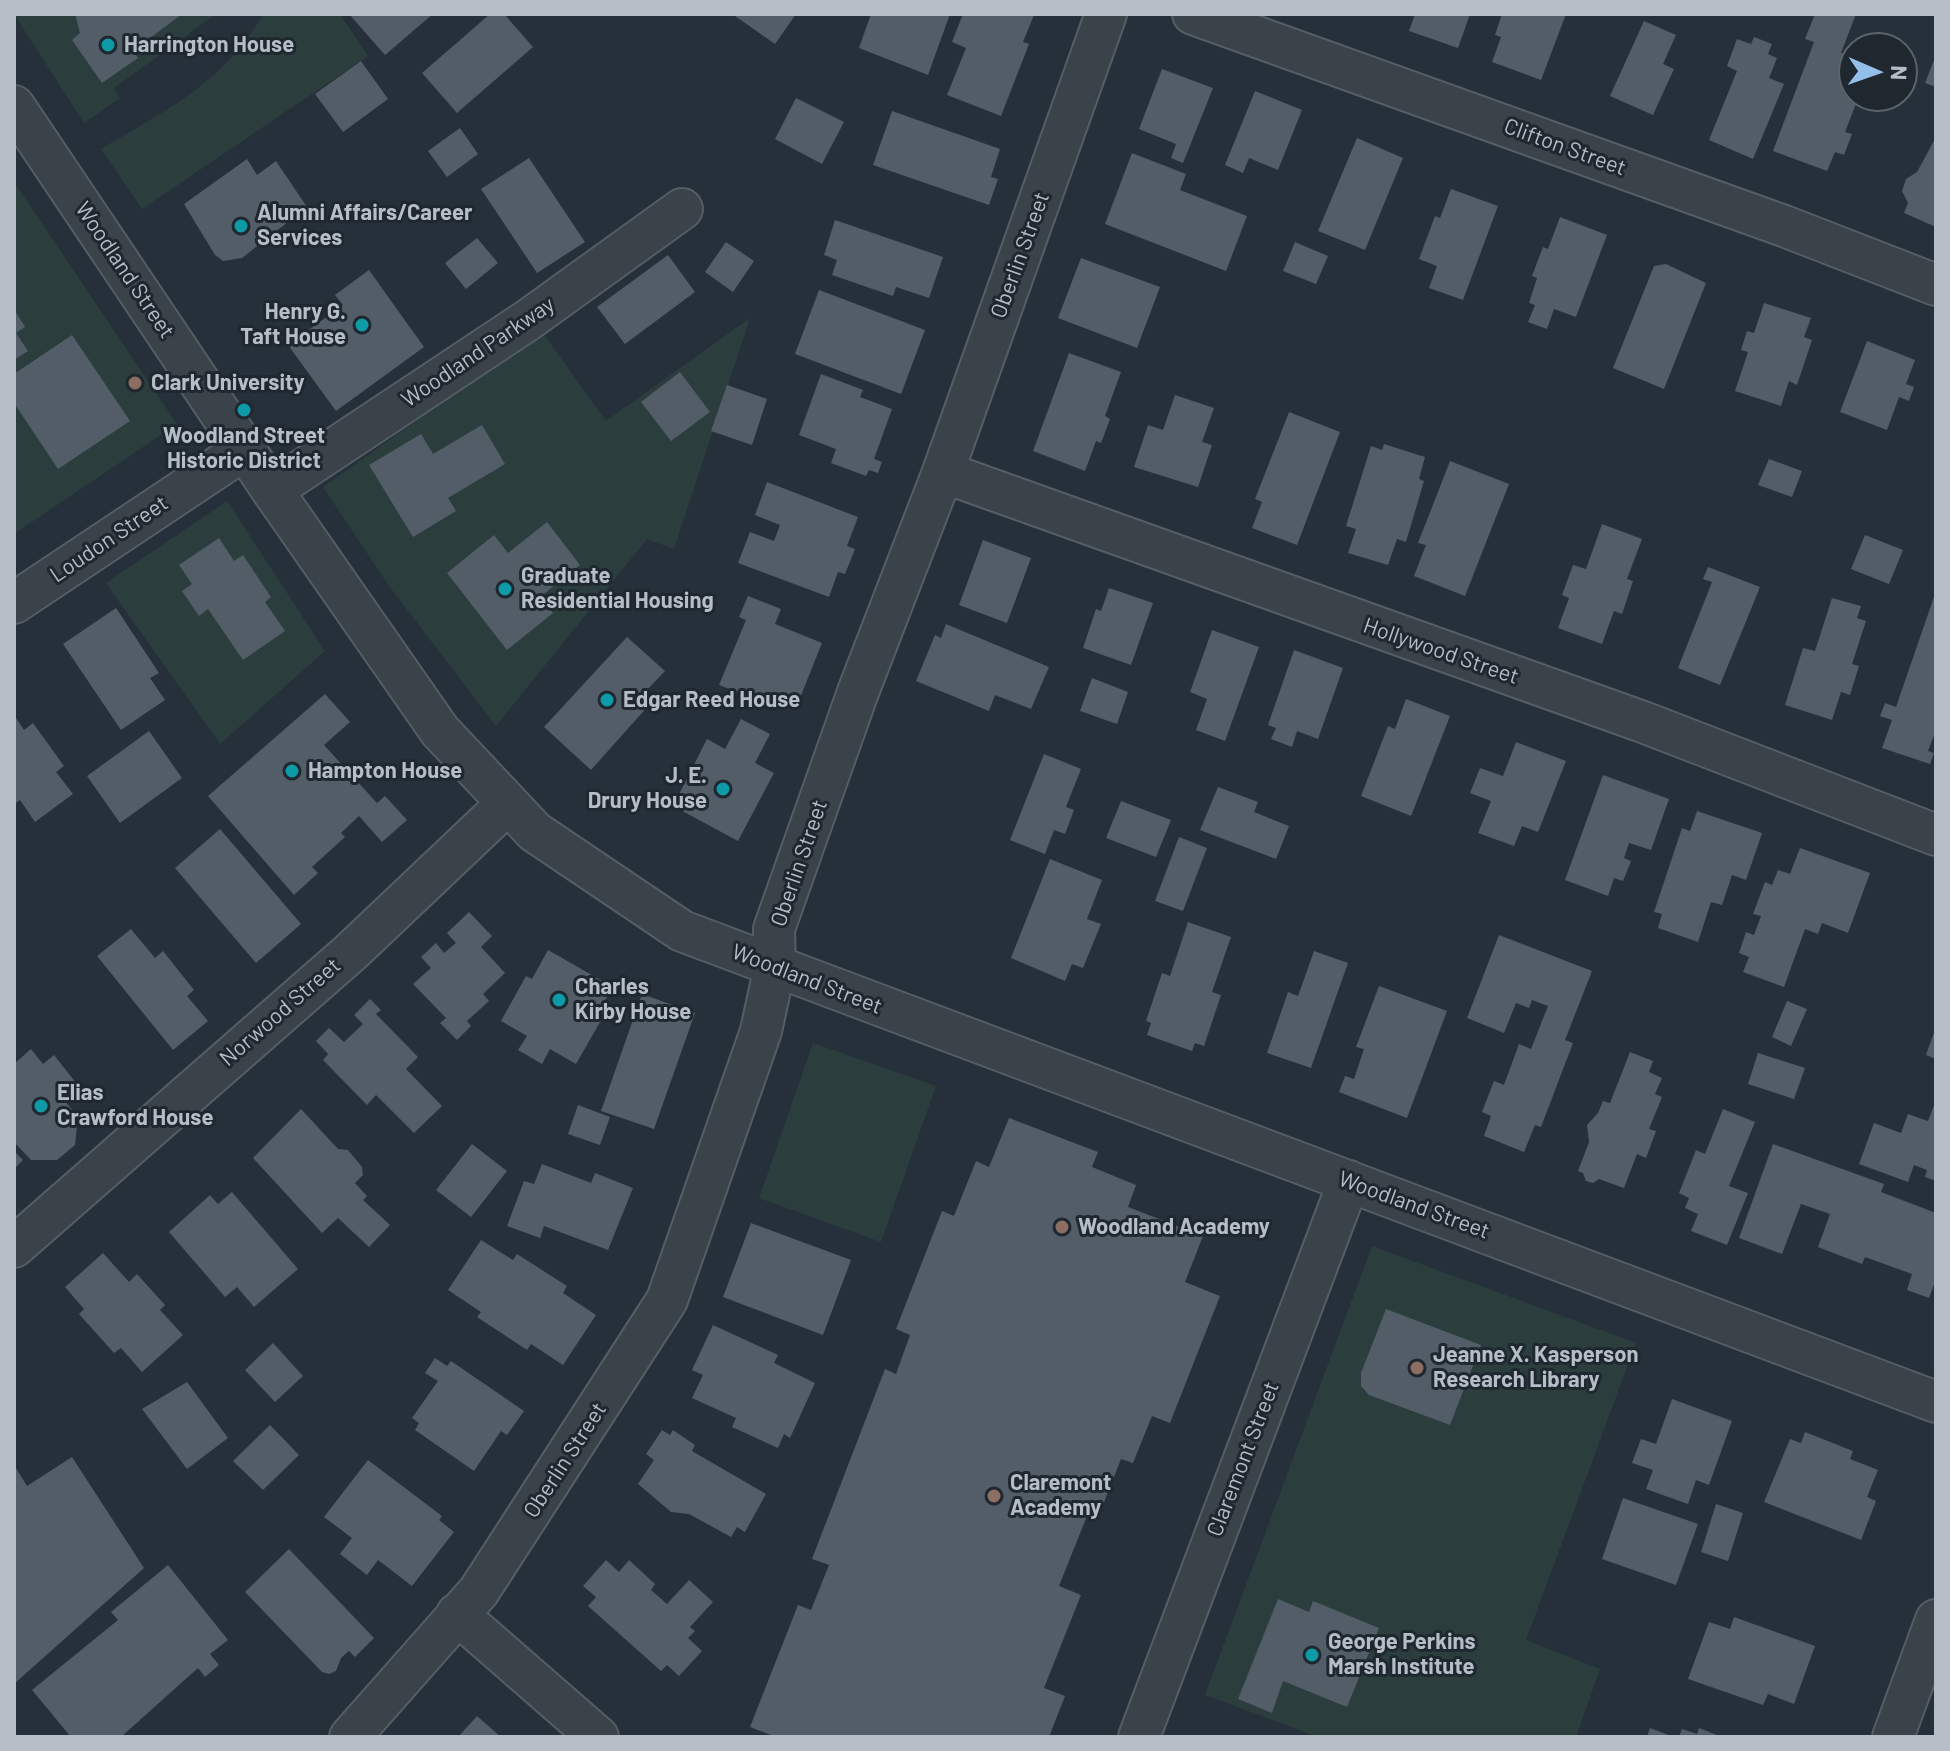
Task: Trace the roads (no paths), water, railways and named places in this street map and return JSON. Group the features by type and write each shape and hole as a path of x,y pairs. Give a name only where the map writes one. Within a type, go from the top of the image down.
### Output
{"street":[{"name":"Oberlin Street","path":"350,1737 479,1591 667,1300 761,1031 775,966 774,929 858,692 943,472 1106,14"},
{"name":"Clifton Street","path":"1193,14 1784,226 1936,285"},
{"name":"Woodland Street","path":"14,106 272,490 440,731 506,805 535,832 682,931 1936,1402"},
{"name":"Woodland Parkway","path":"272,490 528,320 682,209"},
{"name":"Loudon Street","path":"14,603 245,449"},
{"name":"Hollywood Street","path":"943,472 1643,722 1936,835"},
{"name":"Norwood Street","path":"14,1247 351,952 506,805"},
{"name":"Claremont Street","path":"1139,1737 1349,1181"},
{"path":"457,1614 598,1737"},
{"path":"1893,1737 1936,1620"}],"place":[{"name":"Harrington House","path":"108,45"},
{"name":"Alumni Affairs/Career Services","path":"241,226"},
{"name":"Henry G. Taft House","path":"362,325"},
{"name":"Clark University","path":"135,383"},
{"name":"Woodland Street Historic District","path":"244,410"},
{"name":"Graduate Residential Housing","path":"505,589"},
{"name":"Edgar Reed House","path":"607,700"},
{"name":"Hampton House","path":"292,771"},
{"name":"J. E. Drury House","path":"723,789"},
{"name":"Charles Kirby House","path":"559,1000"},
{"name":"Elias Crawford House","path":"41,1106"},
{"name":"Woodland Academy","path":"1062,1227"},
{"name":"Jeanne X. Kasperson Research Library","path":"1417,1368"},
{"name":"Claremont Academy","path":"994,1496"},
{"name":"George Perkins Marsh Institute","path":"1312,1655"}]}
